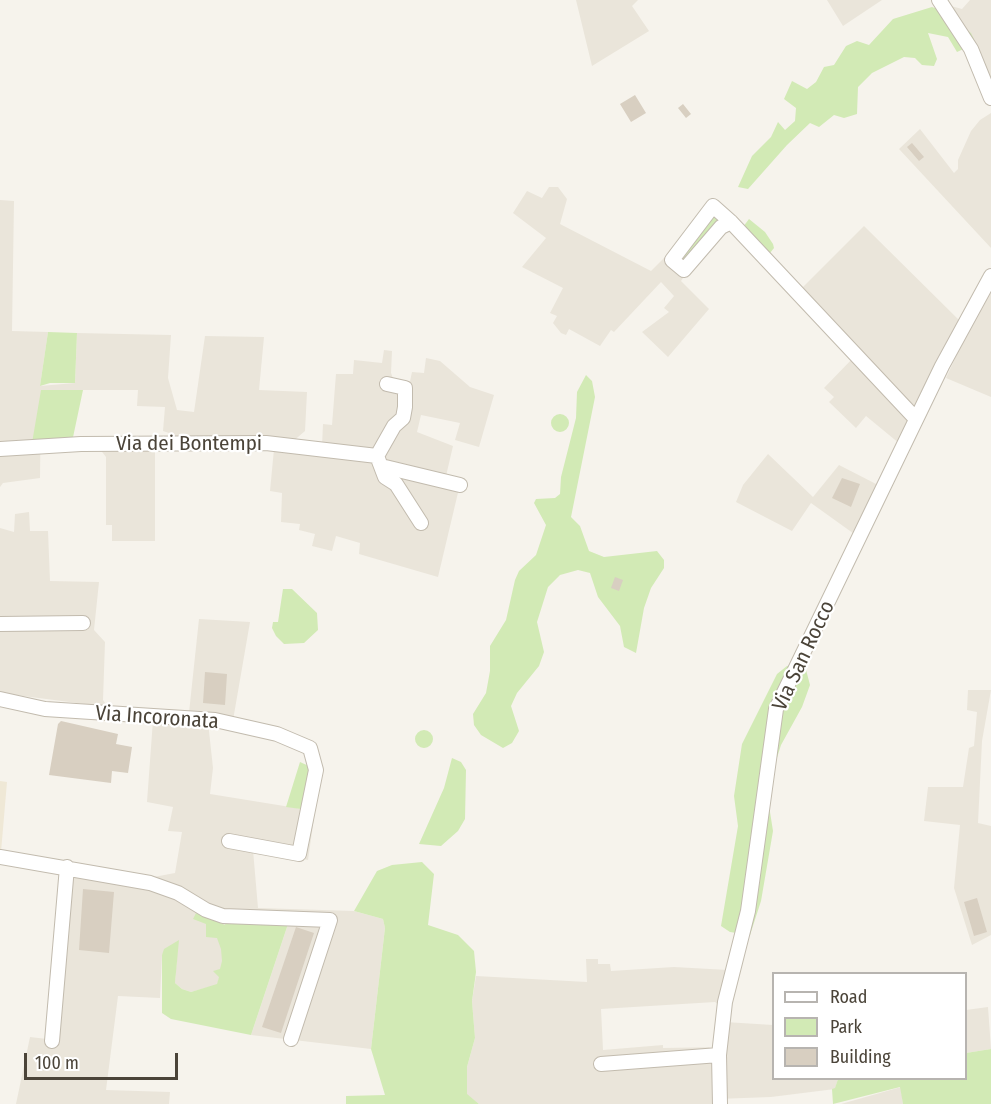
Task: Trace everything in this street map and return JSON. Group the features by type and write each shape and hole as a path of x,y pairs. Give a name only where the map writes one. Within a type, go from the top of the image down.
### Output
{"street":[{"path":"939,0 971,49 991,98"},
{"path":"731,222 721,227 684,270 672,260 713,206 731,222 916,419"},
{"name":"Via San Rocco","path":"720,1104 718,1055 724,1002 748,911 776,709 916,419 991,276"},
{"path":"387,384 405,388 405,407 403,418 394,426 379,461 385,477 396,484 421,523"},
{"name":"Via dei Bontempi","path":"0,449 81,444 266,443 379,461 460,485"},
{"path":"0,624 83,623"},
{"name":"Via Incoronata","path":"0,699 45,709 214,720 277,734 310,748 316,770 299,854 229,841"},
{"path":"0,857 67,867 150,884 178,893 213,914 223,916 330,920 291,1039"},
{"path":"52,1041 67,867"},
{"path":"602,1064 718,1055"}],"shaded area":[{"path":"576,0 638,0 632,6 649,31 592,66"},
{"path":"827,0 882,0 843,26"},
{"path":"942,0 948,0 951,6 962,9 970,0 991,0 991,93"},
{"path":"991,113 991,248 899,149 920,129 954,173 958,169 958,160 971,131 980,120"},
{"path":"549,187 558,187 567,199 560,224 651,271 664,258 685,275 681,281 709,309 668,357 642,332 669,312 664,308 674,296 661,282 614,332 611,330 600,346 569,329 566,335 561,333 553,323 557,316 550,313 563,288 522,267 546,238 513,213 527,191 542,198"},
{"path":"0,200 14,201 12,331 48,332 40,386 75,383 77,333 171,335 168,378 177,410 194,412 205,336 264,337 259,390 307,392 305,431 291,443 322,446 323,424 332,425 336,374 353,374 354,360 382,363 384,350 392,351 391,373 394,381 409,386 412,372 424,373 426,358 440,361 470,387 494,395 479,447 455,440 460,423 421,415 417,432 453,446 446,476 461,480 438,577 359,554 360,543 336,536 332,551 312,546 315,534 299,530 300,524 281,522 282,493 270,491 274,449 155,447 155,541 112,541 112,525 106,525 106,457 99,448 169,439 172,434 163,431 165,407 137,406 138,390 41,390 40,478 3,483 0,487"},
{"path":"864,226 962,323 900,444 866,416 856,428 829,402 834,397 824,388 853,358 800,290"},
{"path":"991,281 991,397 946,378"},
{"path":"768,454 813,497 839,465 880,486 857,536 811,503 792,531 736,502 743,485"},
{"path":"29,512 30,531 48,531 50,581 99,582 94,630 105,642 103,700 108,707 0,693 0,528 14,532 15,514"},
{"path":"199,619 250,622 232,726 208,722 213,768 210,794 315,811 308,860 253,850 258,908 354,911 383,919 385,928 371,1049 251,1035 288,924 228,950 217,985 191,992 175,983 178,941 162,955 160,998 118,996 106,1090 170,1092 169,1104 16,1104 30,1037 47,1039 63,879 58,872 143,879 175,873 182,832 168,831 173,807 147,802 153,720 188,722"},
{"path":"968,690 991,690 982,741 978,823 991,826 991,935 972,945 954,888 960,825 924,821 928,787 963,787 969,748 974,746 977,712 967,710"},
{"path":"0,781 7,782 1,852 0,852"},
{"path":"586,959 598,959 598,964 610,964 611,971 674,967 728,970 720,1006 715,1002 601,1009 603,1050 663,1045 663,1048 722,1047 725,1022 772,1025 772,1080 838,1080 835,1089 771,1097 717,1099 717,1104 479,1104 467,1095 467,1067 475,1038 472,1001 476,976 587,982"},
{"path":"988,1007 991,1049 967,1053 967,1010"},
{"path":"901,1087 903,1104 841,1104"}],"green space":[{"path":"932,7 943,11 971,33 974,39 970,46 957,52 948,37 928,33 937,59 934,66 922,65 915,58 904,57 872,73 858,87 857,114 844,118 834,115 819,127 810,123 748,189 738,187 752,156 771,137 778,122 785,130 795,121 796,108 784,99 792,81 807,89 816,82 824,67 834,65 846,46 857,41 869,45 893,19"},
{"path":"714,214 720,221 684,263 678,263"},
{"path":"749,219 765,232 773,244 774,248 770,253 767,254 743,227"},
{"path":"48,332 77,333 75,383 50,383 40,386"},
{"path":"586,375 592,381 595,397 571,517 580,526 589,551 604,557 657,551 664,560 664,568 651,588 644,608 636,653 624,647 620,626 598,597 590,573 578,570 560,575 548,587 537,622 544,652 539,666 517,693 511,706 519,731 512,743 503,748 481,735 474,725 473,714 486,693 490,671 490,646 506,620 515,580 519,571 536,555 546,525 534,503 536,499 555,498 560,494 561,477 576,418 577,392"},
{"path":"41,390 83,390 72,442 32,443"},
{"path":"560,414 566,417 569,423 566,429 560,432 554,429 551,423 554,417"},
{"path":"283,589 292,589 317,613 318,630 304,643 284,644 272,628 273,622 278,622"},
{"path":"804,662 810,685 802,707 781,745 770,780 770,812 773,831 761,901 750,935 730,932 721,926 738,826 734,796 742,744 777,674 787,666"},
{"path":"420,730 428,730 433,735 431,746 420,748 415,743 415,735"},
{"path":"452,758 461,762 466,770 465,819 458,831 441,846 419,844 444,788"},
{"path":"300,762 311,767 301,809 286,807"},
{"path":"422,862 434,874 428,925 458,935 474,951 476,972 472,1001 475,1038 467,1067 467,1094 479,1104 346,1104 346,1096 385,1095 371,1049 385,928 383,919 354,911 377,871 392,865"},
{"path":"196,913 225,925 226,922 288,924 251,1035 171,1019 162,1013 162,955 164,949 179,940 175,983 191,992 217,984 219,977 213,971 220,969 221,949 217,938 206,937 206,924 193,919"},
{"path":"991,1049 991,1104 903,1104 900,1087 833,1104 832,1089 835,1088 838,1080 967,1080 967,1053"}],"building":[{"path":"635,95 646,113 631,122 620,104"},
{"path":"683,104 691,114 686,118 678,108"},
{"path":"912,143 924,157 919,161 907,147"},
{"path":"842,478 860,484 851,507 832,498"},
{"path":"615,577 623,580 619,591 611,588"},
{"path":"205,672 227,674 225,705 203,703"},
{"path":"61,721 118,734 116,744 132,747 128,773 112,771 111,783 49,775 58,724"},
{"path":"83,889 114,892 109,953 79,950"},
{"path":"977,898 987,932 974,936 964,902"},
{"path":"296,927 314,933 281,1033 262,1027"}]}
